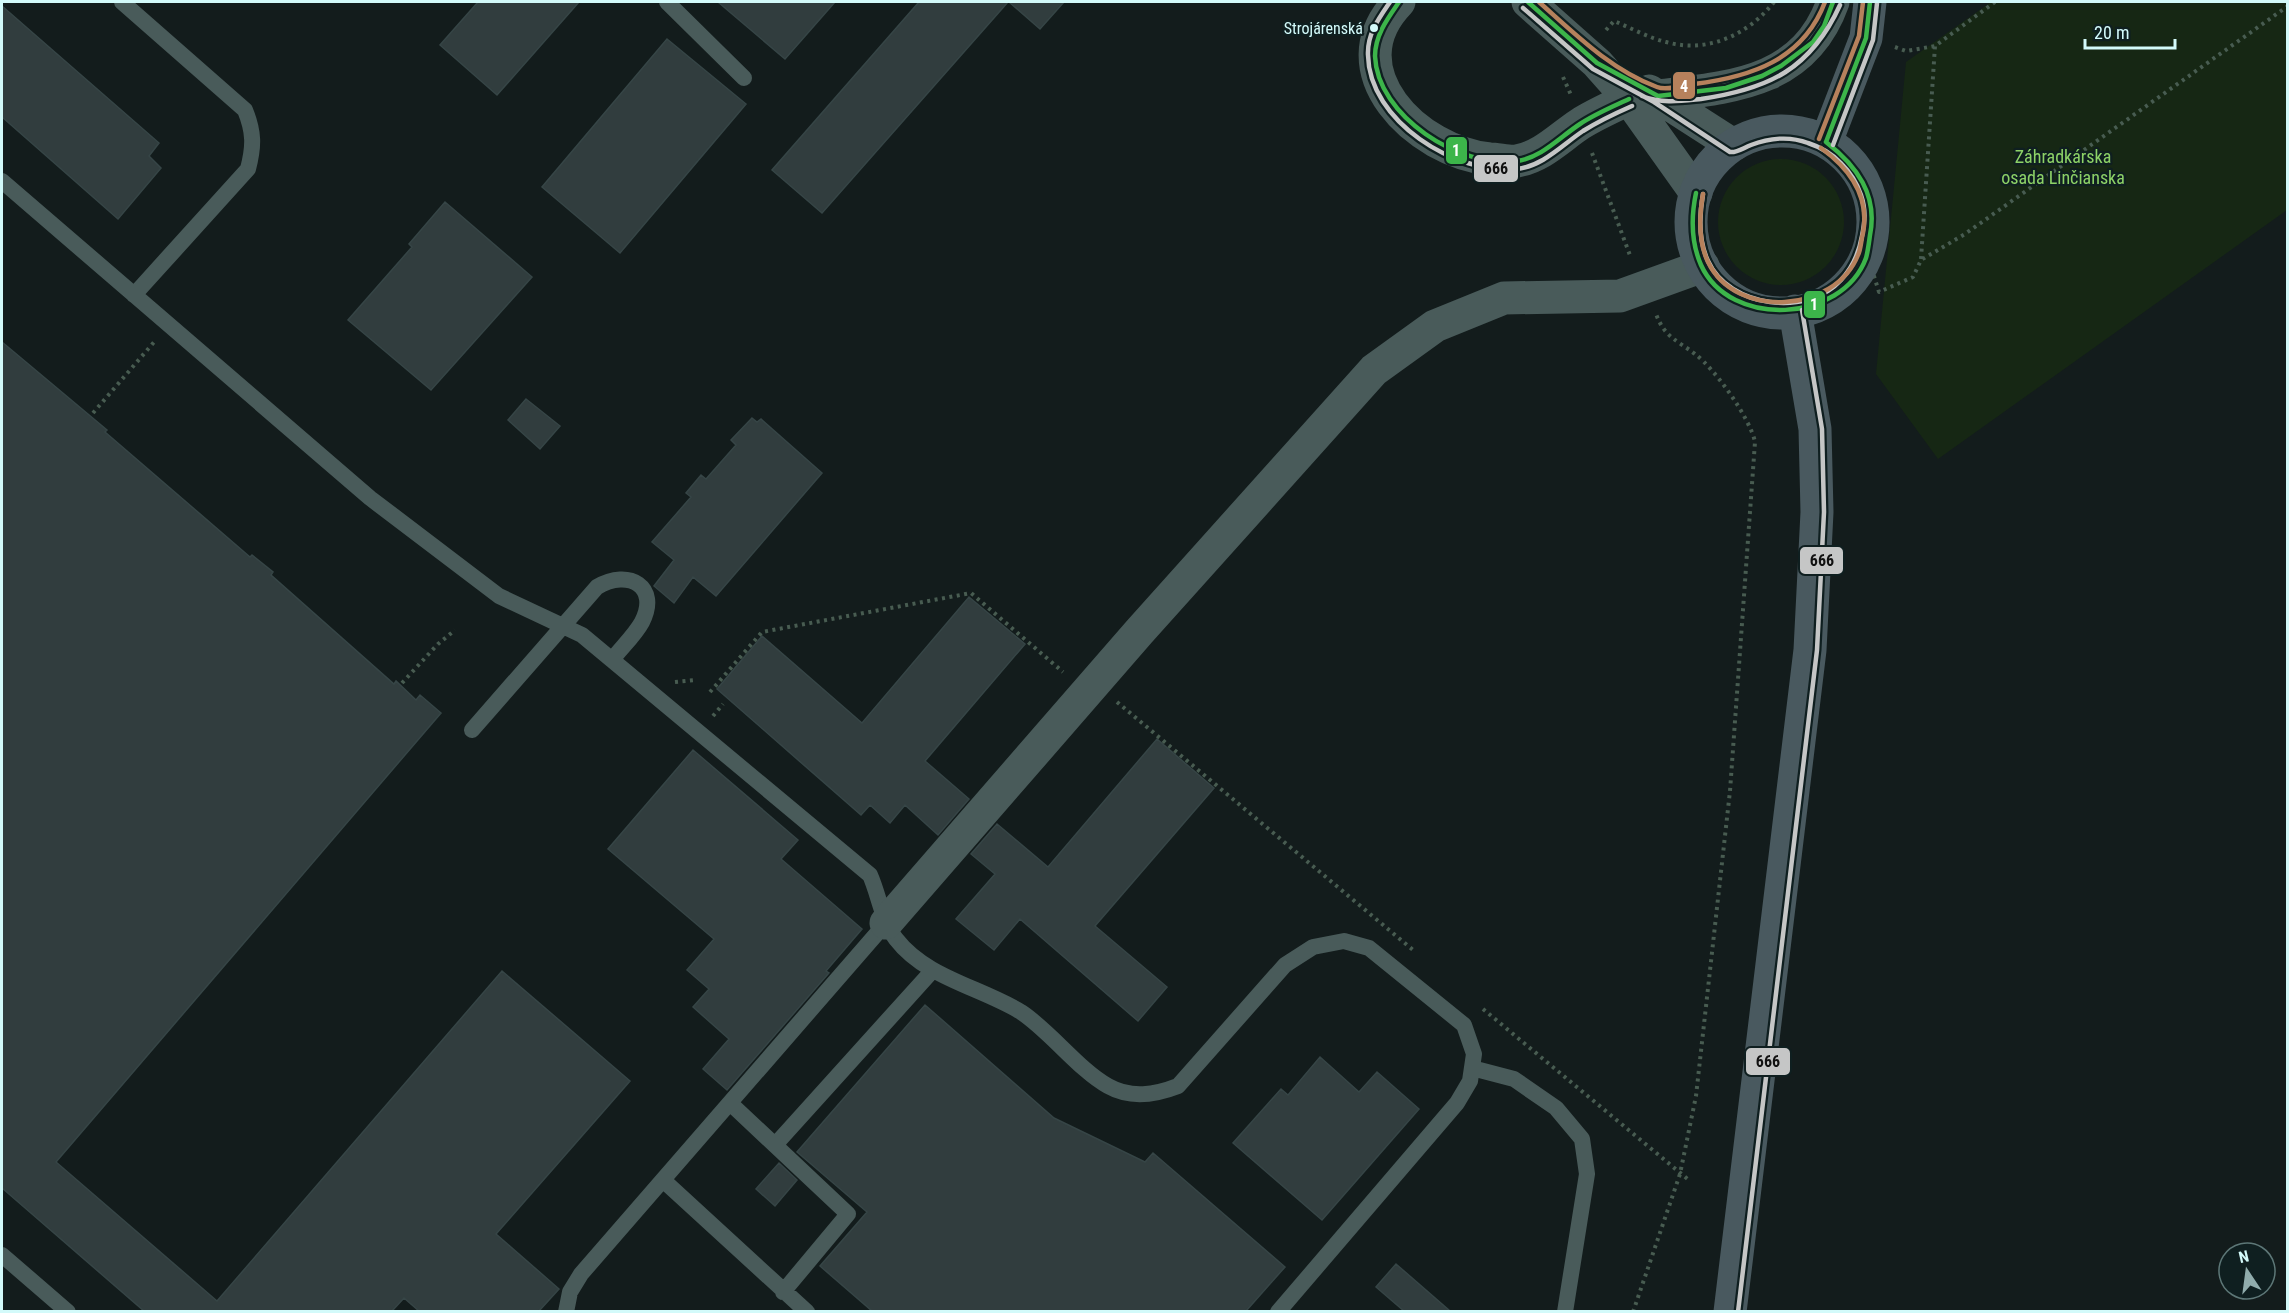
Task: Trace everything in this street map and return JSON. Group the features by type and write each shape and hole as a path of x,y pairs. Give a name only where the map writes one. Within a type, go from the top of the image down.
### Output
{"main road":[{"path":"1826,142 1866,38 1870,2"},
{"path":"1784,131 1805,134 1826,142 1844,154 1858,171 1868,190 1873,211 1873,233 1867,254 1857,273 1842,290 1824,302 1795,311 1772,312 1744,304 1728,295 1703,266 1695,248 1692,229 1696,193 1713,163 1733,145 1764,133 1784,131"},
{"path":"1730,1311 1810,650 1817,512 1815,429 1795,311"}],"street":[{"path":"1399,2 1378,31 1375,52 1379,77 1394,107 1417,129 1442,146 1475,157 1516,161 1547,149 1582,123 1638,91 1726,88 1762,76 1781,66 1813,42 1824,26 1833,2"},
{"path":"1535,3 1600,47 1638,91 1696,193"},
{"path":"1638,91 1733,145"},
{"path":"886,923 1154,614 1374,370 1435,326 1504,298 1620,296 1703,266"}],"lane":[{"path":"123,2 245,110 253,128 254,148 248,169 134,295"},
{"path":"667,2 744,78"},
{"path":"2,181 370,498 499,596 582,635 870,875 886,923 916,960 994,997 1023,1014 1107,1086 1131,1095 1157,1094 1178,1086 1285,965 1313,947 1344,941 1369,948 1464,1025 1474,1054 1470,1081 1457,1103 1278,1311"},
{"path":"472,730 597,587 612,578 629,579 643,589 648,604 642,622 612,660"},
{"path":"566,1311 570,1292 581,1274 886,923"},
{"path":"775,1145 933,970"},
{"path":"1472,1068 1514,1079 1556,1108 1581,1139 1587,1174 1565,1311"},
{"path":"730,1103 848,1214 783,1292"},
{"path":"663,1180 783,1292 807,1311"},
{"path":"2,1255 68,1311"}],"path":[{"path":"1600,47 1614,21 1666,42 1691,46 1713,44 1746,28 1762,17 1774,2"},
{"path":"1906,51 1935,46 1995,2"},
{"path":"1921,260 1965,234 2288,6"},
{"path":"1867,254 1879,292 1913,277 1921,260 1935,46"},
{"path":"1590,149 1621,236 1635,267"},
{"path":"1633,1311 1680,1174 1696,1096 1731,791 1755,442 1752,426 1744,412 1696,355 1670,339 1659,323"},
{"path":"93,413 169,326"},
{"path":"710,693 762,632 971,593 1064,673"},
{"path":"402,683 438,644 455,630"},
{"path":"665,683 695,680"},
{"path":"1110,697 1414,951"},
{"path":"711,719 723,704"},
{"path":"1478,1004 1690,1181"}],"green space":[{"name":"Záhradkárska osada Linčianska","path":"1991,2 2287,2 2287,210 1938,459 1876,374 1906,62"},
{"path":"1781,159 1805,164 1825,178 1839,198 1844,222 1839,246 1825,266 1805,280 1781,285 1757,280 1737,266 1723,246 1718,222 1723,198 1737,178 1757,164"}],"building":[{"path":"478,2 579,2 497,95 440,45"},
{"path":"718,2 835,2 785,59"},
{"path":"919,2 1008,2 822,213 772,170"},
{"path":"1009,2 1064,2 1040,29"},
{"path":"2,6 159,143 149,156 161,168 118,219 2,117"},
{"path":"667,39 746,104 620,253 542,187"},
{"path":"445,202 532,277 431,390 348,320 412,247 409,244"},
{"path":"2,342 107,430 105,432 250,557 252,555 273,572 271,575 394,684 396,681 416,700 420,695 441,713 56,1162 217,1301 502,971 630,1081 496,1234 559,1289 539,1311 419,1311 404,1298 392,1311 144,1311 2,1188"},
{"path":"526,399 560,426 540,449 508,420"},
{"path":"752,418 757,422 761,419 822,473 716,596 693,577 674,603 654,586 674,560 652,542 691,497 686,493 701,475 706,479 736,445 731,440"},
{"path":"969,597 1025,644 925,761 969,799 938,835 905,805 890,823 870,805 861,815 717,689 762,636 862,723"},
{"path":"1157,739 1214,788 1095,926 1167,987 1138,1021 1020,919 994,950 956,919 995,874 971,854 997,824 1048,867"},
{"path":"693,750 798,840 781,859 862,929 826,971 829,973 727,1090 703,1069 729,1039 693,1007 709,989 687,970 714,939 608,849"},
{"path":"925,1005 1054,1118 1145,1162 1153,1153 1285,1267 1246,1311 872,1311 820,1266 867,1212 797,1152"},
{"path":"1320,1057 1359,1092 1377,1072 1419,1109 1322,1220 1233,1143 1281,1089 1288,1095"},
{"path":"779,1163 797,1180 775,1206 756,1189"},
{"path":"1396,1264 1450,1311 1404,1311 1376,1287"}],"transit line":[{"name":"666","path":"1390,2 1374,27 1369,40 1368,55 1372,79 1383,102 1399,122 1420,139 1443,153 1468,163 1493,169 1526,167 1552,154 1589,127 1632,106"},
{"name":"1","path":"1399,2 1377,41 1375,56 1379,78 1390,99 1406,118 1425,134 1448,147 1471,156 1495,161 1526,159 1542,151 1586,120 1629,99"},
{"name":"1","path":"1528,2 1597,63 1658,96 1726,88 1762,76 1781,66 1813,42 1824,26 1833,2"},
{"name":"4","path":"1539,2 1609,61 1640,80 1666,88 1715,81 1755,70 1773,62 1789,52 1803,38 1815,22 1825,2"},
{"name":"4","path":"1819,139 1859,36 1863,2"},
{"name":"1","path":"1826,142 1866,38 1870,2"},
{"name":"666","path":"1833,145 1873,40 1877,3"},
{"name":"666","path":"1642,96 1664,101 1701,99 1725,95 1767,82 1801,60 1816,45 1840,5"},
{"name":"666","path":"1523,8 1593,69 1654,102 1730,152 1765,141 1780,139 1801,141 1826,151 1847,170 1863,200 1864,220 1857,254 1849,270 1827,292 1790,303 1770,302 1751,297 1733,289 1718,277 1708,261 1702,245 1700,228 1703,194"},
{"name":"1","path":"1696,193 1693,211 1695,247 1701,265 1715,286 1736,300 1760,308 1785,310 1811,306 1834,296 1853,280 1866,258 1872,221 1871,207 1863,182 1847,161 1826,142"},
{"name":"4","path":"1703,194 1700,220 1702,246 1708,262 1722,281 1740,294 1762,301 1785,302 1808,298 1829,289 1846,274 1859,253 1863,233 1863,207 1856,184 1841,165 1821,148"},
{"name":"666","path":"1738,1312 1817,650 1824,512 1822,429 1802,310"}],"place":[{"name":"Strojárenská","path":"1374,28"}]}
